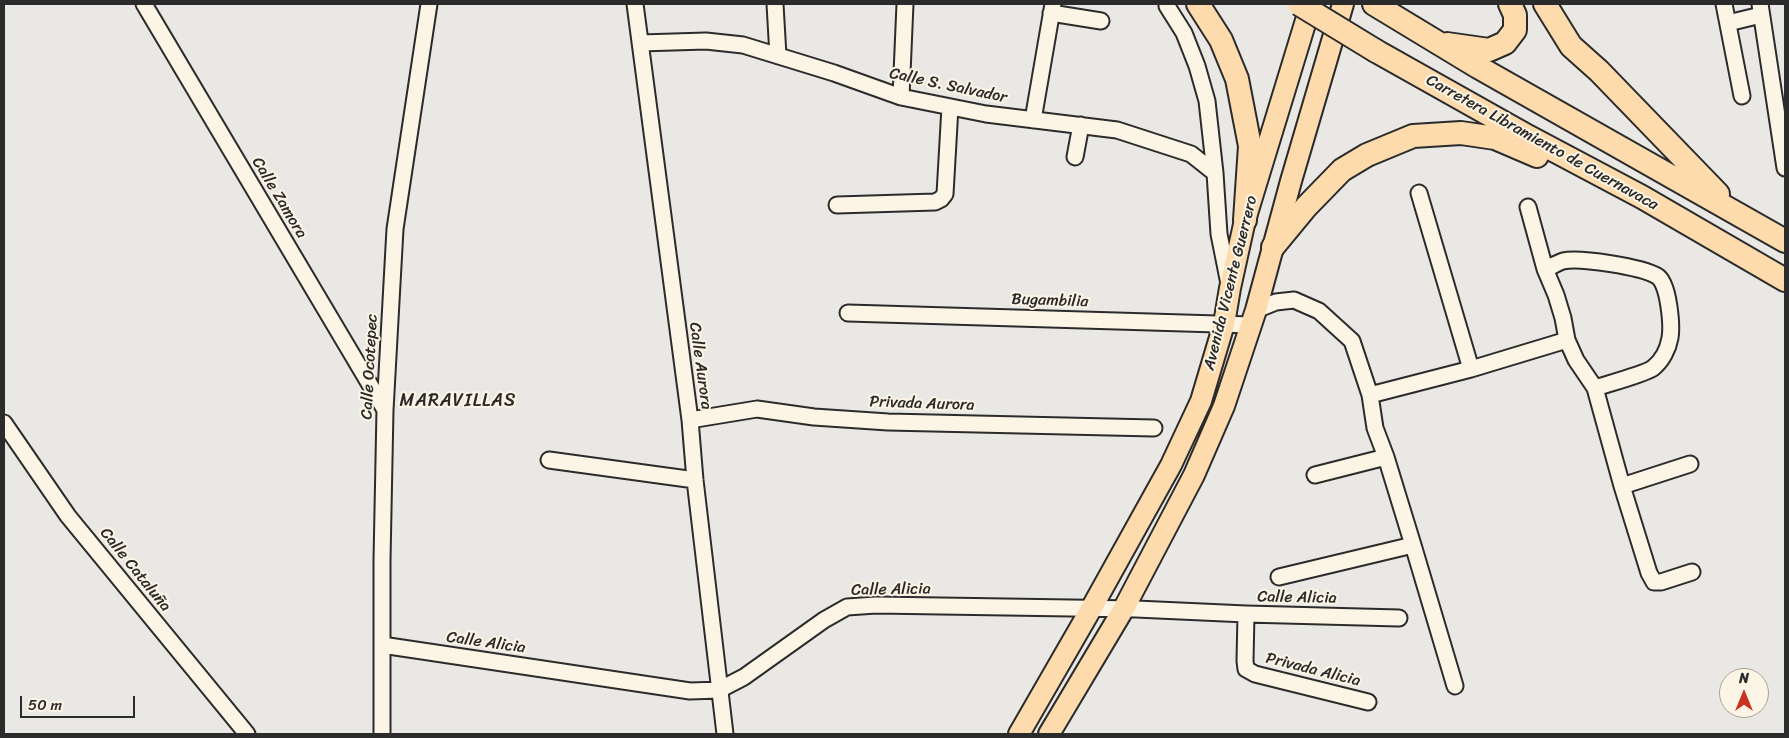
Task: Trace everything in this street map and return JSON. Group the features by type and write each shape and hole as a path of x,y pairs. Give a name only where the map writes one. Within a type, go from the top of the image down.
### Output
{"highway":[{"path":"1198,4 1222,40 1237,79 1250,146 1245,220"},
{"name":"Carretera Libramiento de Cuernavaca","path":"1299,4 1376,51 1642,197 1785,280"},
{"path":"1437,42 1489,50 1505,43 1515,30 1515,15 1510,4"},
{"path":"1545,4 1571,46 1599,72 1736,213"},
{"path":"1382,9 1478,67 1785,241"},
{"path":"1273,247 1306,207 1342,170 1367,155 1412,136 1461,133 1495,138 1535,155 1580,178 1604,177"}],"main road":[{"name":"Avenida Vicente Guerrero","path":"1019,734 1091,610 1171,465 1201,400 1224,324 1245,220 1312,4"},
{"name":"Avenida Vicente Guerrero","path":"1049,734 1123,610 1194,475 1224,406 1253,318 1343,4"},
{"path":"1260,171 1291,181"}],"street":[{"name":"Calle Zamora","path":"144,4 385,410"},
{"name":"Calle Ocotepec","path":"382,734 385,410 394,229 429,4"},
{"name":"Calle Aurora","path":"635,4 690,420 695,480 725,734"},
{"path":"775,4 778,56"},
{"path":"901,97 905,4"},
{"path":"1724,4 1742,96"},
{"path":"1167,6 1184,33 1197,66 1207,101 1219,234 1230,288"},
{"path":"1033,120 1052,9 1101,21"},
{"path":"1728,23 1760,10 1785,168"},
{"name":"Calle S. Salvador","path":"640,43 706,41 743,45 834,73 901,97 1033,120 1117,130 1191,154 1215,173"},
{"path":"837,205 935,202 941,199 945,194 950,107"},
{"path":"1076,157 1081,125"},
{"path":"1419,193 1471,369"},
{"path":"1528,207 1545,269 1559,303 1566,340 1576,360 1595,388 1622,486 1649,573 1654,582 1661,582 1692,572"},
{"path":"1545,269 1563,261 1582,260 1632,268 1657,276 1664,282 1670,310 1670,338 1664,356 1652,369 1595,388"},
{"path":"1253,318 1276,302 1294,300 1320,310 1352,341 1370,395 1375,428 1386,457 1413,545 1454,686"},
{"name":"Bugambilia","path":"848,313 1224,324 1253,318"},
{"path":"1370,395 1471,369 1566,340"},
{"name":"Privada Aurora","path":"690,420 757,409 888,422 1154,428"},
{"name":"Calle Cataluña","path":"4,423 68,516 247,734"},
{"path":"1315,475 1386,457"},
{"path":"549,460 695,480"},
{"path":"1622,486 1690,464"},
{"path":"1279,577 1413,545"},
{"name":"Calle Alicia","path":"382,645 690,691 719,690 744,677 824,620 847,608 876,605 1399,618"},
{"name":"Privada Alicia","path":"1246,614 1244,661 1246,669 1255,674 1368,702"}],"district":[{"name":"MARAVILLAS","path":"458,401"}]}
